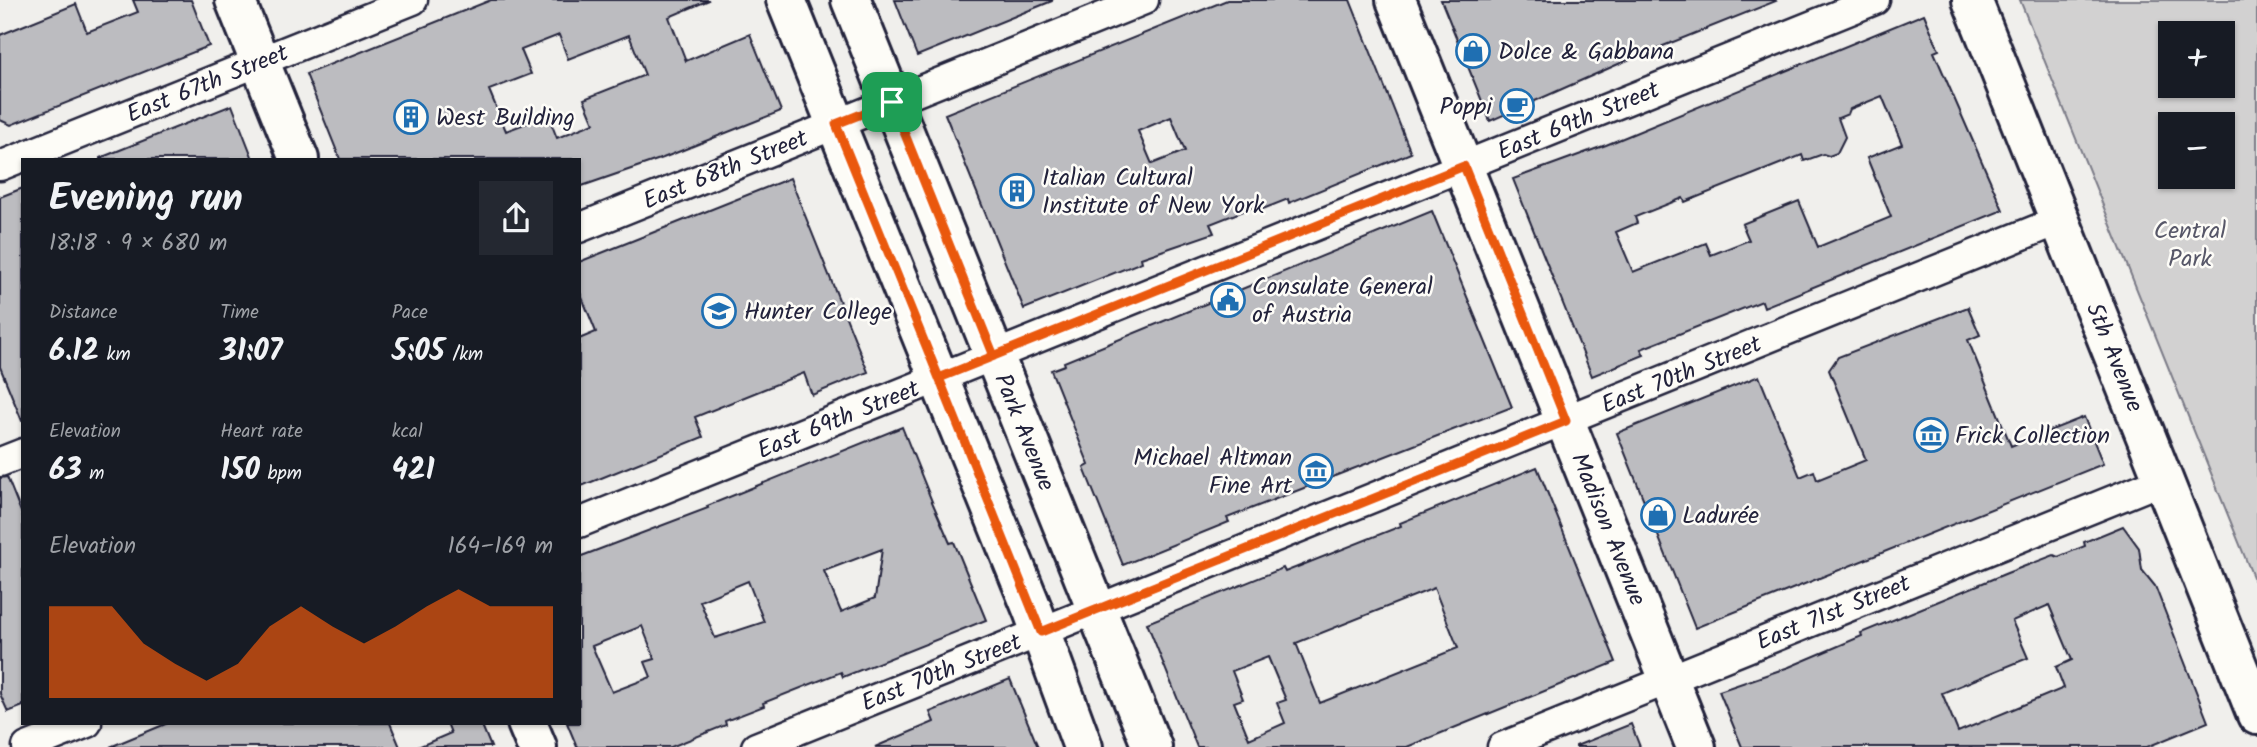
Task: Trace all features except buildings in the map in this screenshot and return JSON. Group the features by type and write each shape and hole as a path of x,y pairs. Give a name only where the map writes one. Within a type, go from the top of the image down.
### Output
{"main road":[{"path":"234,0 299,158"},
{"path":"786,0 1041,632 1083,747"},
{"name":"Park Avenue","path":"851,0 1152,747"},
{"name":"Madison Avenue","path":"1396,0 1696,747"},
{"name":"5th Avenue","path":"1972,0 2257,715"},
{"path":"528,725 537,747"}],"street":[{"name":"East 67th Street","path":"0,166 413,0"},
{"name":"East 68th Street","path":"581,227 1144,0"},
{"name":"East 69th Street","path":"581,522 1875,0"},
{"name":"East 70th Street","path":"756,747 2060,220"},
{"path":"0,462 21,454"},
{"name":"East 71st Street","path":"1502,747 2165,480"},
{"path":"27,747 82,725"}],"green space":[{"name":"Central Park","path":"2020,0 2257,0 2257,587"}],"place":[{"name":"Dolce & Gabbana","path":"1473,51"},
{"name":"Poppi","path":"1517,106"},
{"name":"West Building","path":"411,117"},
{"name":"Italian Cultural Institute of New York","path":"1017,191"},
{"name":"Consulate General of Austria","path":"1228,300"},
{"name":"Hunter College","path":"719,311"},
{"name":"Frick Collection","path":"1931,435"},
{"name":"Michael Altman Fine Art","path":"1316,471"},
{"name":"Ladurée","path":"1658,515"}],"route":[{"path":"892,102 836,124 939,378 1027,343 1464,166 1566,421 1041,632 939,378 994,356 892,102"}]}
